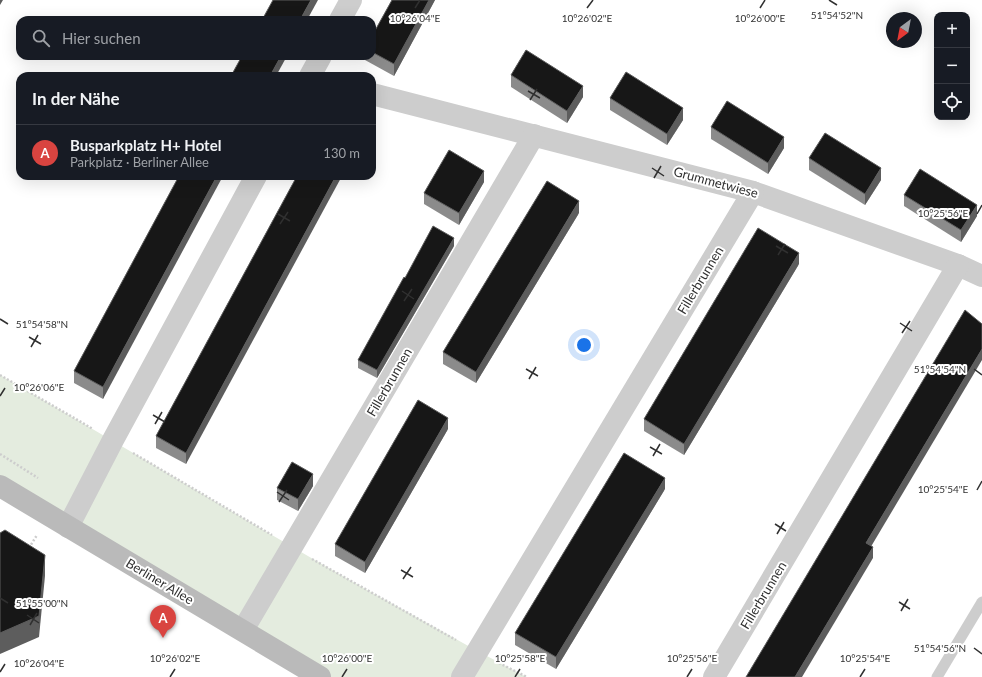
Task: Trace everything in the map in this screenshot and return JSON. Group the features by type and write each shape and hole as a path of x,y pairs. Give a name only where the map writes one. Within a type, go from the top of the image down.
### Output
{"street":[{"path":"342,16 351,0"},
{"path":"312,72 318,60"},
{"name":"Grummetwiese","path":"376,95 753,192 958,265 982,276"},
{"name":"Fillerbrunnen","path":"243,630 534,135"},
{"path":"59,522 113,440 254,180"},
{"name":"Fillerbrunnen","path":"462,677 753,192"},
{"name":"Fillerbrunnen","path":"714,677 958,265"},
{"name":"Berliner Allee","path":"0,486 320,677"}],"lane":[{"path":"937,677 982,602"}],"path":[{"path":"0,375 113,440 292,547 477,652 527,677"},
{"path":"28,550 59,522"}],"shaded area":[{"path":"0,375 323,565 448,635 527,677 320,677 0,486"}],"building":[{"path":"273,0 311,0 302,16 264,16"},
{"path":"392,0 429,0 394,64 376,54 376,29"},
{"path":"526,50 583,86 567,111 511,75"},
{"path":"240,60 279,60 272,72 233,72"},
{"path":"626,72 683,108 667,134 610,98"},
{"path":"727,101 784,137 768,163 711,127"},
{"path":"825,133 881,168 865,194 809,158"},
{"path":"449,150 484,171 459,213 424,193"},
{"path":"920,169 977,205 961,230 904,195"},
{"path":"177,180 215,180 103,387 74,371"},
{"path":"295,180 334,180 186,453 156,436"},
{"path":"547,181 579,201 476,372 443,352"},
{"path":"433,226 454,238 377,370 358,360"},
{"path":"758,228 799,253 684,444 644,419"},
{"path":"965,310 982,324 982,349 866,543 873,547 795,677 746,677"},
{"path":"418,400 448,418 365,562 335,544"},
{"path":"624,453 665,478 556,657 515,633"},
{"path":"292,462 313,474 298,499 277,488"},
{"path":"5,530 45,555 39,616 0,633 0,533"}],"place":[{"name":"Busparkplatz H+ Hotel","path":"163,638"}]}
